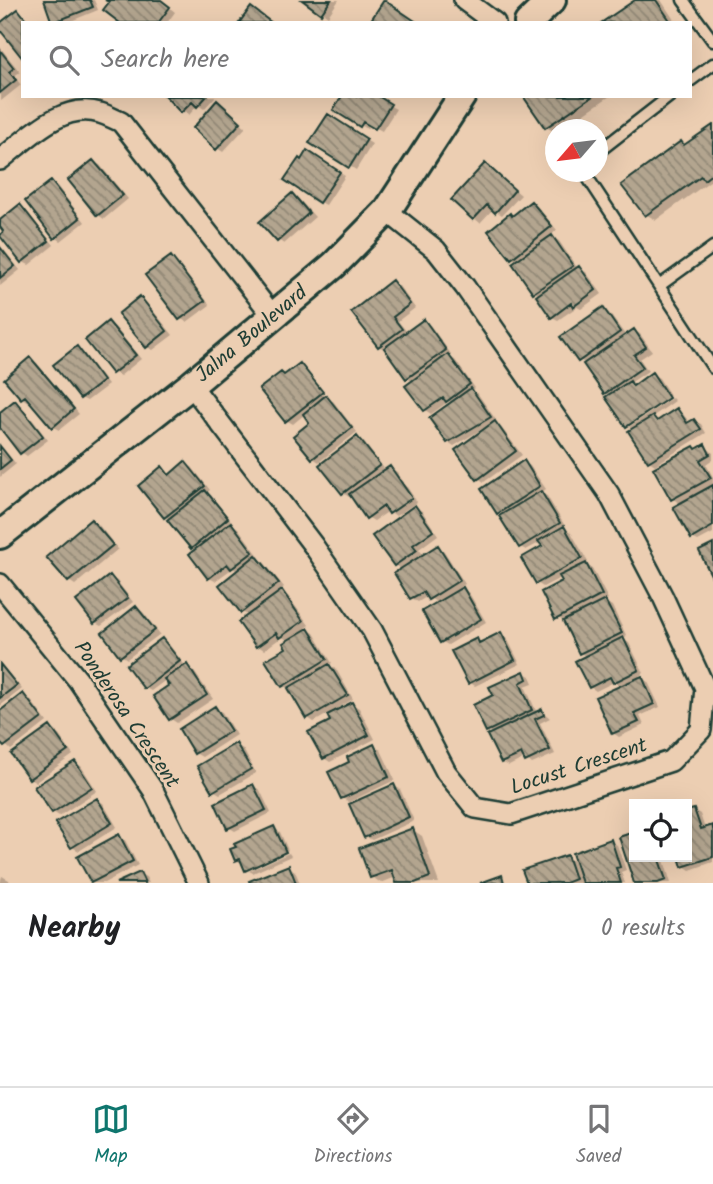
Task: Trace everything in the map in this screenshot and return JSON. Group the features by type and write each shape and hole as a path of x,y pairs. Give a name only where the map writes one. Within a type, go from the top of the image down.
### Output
{"street":[{"path":"464,0 492,21"},
{"path":"530,21 552,0"},
{"name":"Jalna Boulevard","path":"0,535 191,385 334,265 387,211 461,98"},
{"path":"0,160 59,117 75,111 99,113 121,122 273,316"},
{"name":"Locust Crescent","path":"191,385 313,545 372,630 446,772 475,807 511,814 671,761 701,730 705,688 663,597 609,495 465,287 436,250 387,211"},
{"name":"Ponderosa Crescent","path":"0,584 78,680 153,790 200,883"}],"lane":[{"path":"683,0 713,41"},
{"path":"692,80 713,64"},
{"path":"608,144 667,98"},
{"path":"591,182 713,368"},
{"path":"659,286 713,247"}],"building":[{"path":"44,0 90,0 93,7 51,21"},
{"path":"105,0 161,0 170,7 160,21 117,21 103,10 109,2"},
{"path":"302,0 331,0 321,14"},
{"path":"384,0 415,21 370,21"},
{"path":"635,0 656,0 670,21 604,21"},
{"path":"251,7 269,21 240,21"},
{"path":"18,9 27,21 21,21 21,56 0,30 0,23"},
{"path":"0,50 14,68 9,72 16,80 0,93"},
{"path":"167,98 205,98 197,107 192,102 181,113"},
{"path":"341,98 381,98 391,104 375,129 363,122 360,127 333,110"},
{"path":"524,98 590,98 558,119 545,119 545,128"},
{"path":"217,100 241,122 216,150 193,128"},
{"path":"328,114 367,139 349,168 309,143"},
{"path":"713,125 713,173 704,180 701,176 645,216 621,185 681,141 684,145"},
{"path":"307,150 340,172 319,203 284,180"},
{"path":"93,160 123,195 97,216 68,180"},
{"path":"485,163 515,190 495,213 487,205 473,220 451,200"},
{"path":"51,181 80,218 54,239 25,201"},
{"path":"292,193 309,213 277,242 259,222"},
{"path":"531,201 552,226 511,259 488,231 510,213 512,216"},
{"path":"20,204 49,241 21,263 0,236 3,231 0,220"},
{"path":"552,235 573,266 533,293 512,263"},
{"path":"0,247 15,266 0,278"},
{"path":"171,256 205,301 179,320 145,275"},
{"path":"579,266 596,290 573,307 571,303 551,318 536,296"},
{"path":"392,280 410,304 393,317 402,329 378,347 351,312"},
{"path":"140,296 167,331 146,348 118,314"},
{"path":"603,307 620,332 578,362 560,337"},
{"path":"424,319 446,350 406,379 384,348"},
{"path":"108,321 136,355 112,374 85,340"},
{"path":"634,329 646,347 634,355 643,367 604,394 583,364"},
{"path":"77,346 103,381 80,399 53,365"},
{"path":"448,354 470,384 446,402 443,398 424,411 405,386"},
{"path":"30,357 74,409 52,428 25,396 21,399 4,379"},
{"path":"300,363 323,392 285,422 259,389 281,372 284,375"},
{"path":"652,372 669,398 626,427 605,397 630,381 633,386"},
{"path":"471,388 491,417 447,443 429,418"},
{"path":"326,395 352,428 312,459 293,436 309,423 303,414"},
{"path":"15,400 43,436 20,454 0,428 0,412"},
{"path":"677,408 687,423 694,419 701,429 648,462 628,431 653,416 657,421"},
{"path":"495,421 516,451 477,480 455,450"},
{"path":"357,436 380,465 342,494 319,465"},
{"path":"705,444 710,454 700,460 711,478 671,500 653,468 694,446 696,449"},
{"path":"0,446 11,460 0,469"},
{"path":"524,460 540,486 497,514 481,489"},
{"path":"185,461 205,486 164,518 138,486 162,466 169,475"},
{"path":"390,466 412,498 389,514 384,506 366,519 349,494"},
{"path":"713,485 713,526 691,539 673,507"},
{"path":"205,490 228,518 191,549 167,520"},
{"path":"541,491 560,523 519,548 499,516"},
{"path":"415,505 433,531 413,545 417,550 394,566 372,536"},
{"path":"91,519 113,545 68,582 46,557"},
{"path":"231,522 253,552 231,569 227,564 208,579 189,554"},
{"path":"564,526 582,558 536,584 521,558 542,546 538,541"},
{"path":"713,544 713,579 699,551"},
{"path":"438,545 460,580 428,600 423,592 410,599 394,573"},
{"path":"256,555 279,583 241,613 219,585"},
{"path":"586,563 602,595 555,620 541,592 562,581 559,576"},
{"path":"110,575 128,598 94,624 76,601"},
{"path":"463,587 481,619 440,643 422,611"},
{"path":"282,590 303,621 279,638 276,633 256,647 238,622"},
{"path":"605,600 622,633 579,654 563,621"},
{"path":"136,606 155,630 120,657 102,633"},
{"path":"308,628 327,659 282,687 265,660 286,648 283,643"},
{"path":"501,632 515,660 468,684 451,651 477,638 479,643"},
{"path":"623,637 639,670 613,683 610,677 589,688 575,661"},
{"path":"162,638 180,661 144,689 126,665"},
{"path":"0,664 17,685 0,698"},
{"path":"187,664 207,695 169,720 153,696 169,685 164,679"},
{"path":"329,664 348,695 306,719 288,688"},
{"path":"524,671 527,679 520,683 532,710 486,732 473,705 493,695 489,687"},
{"path":"642,676 654,704 634,713 639,722 612,734 595,697"},
{"path":"23,693 42,718 4,747 0,743 0,711"},
{"path":"352,702 369,735 323,759 308,732 330,721 327,715"},
{"path":"215,706 231,731 194,754 179,729"},
{"path":"542,709 544,715 535,719 550,750 525,762 521,754 501,763 487,735"},
{"path":"50,726 68,751 29,779 11,754"},
{"path":"236,743 251,769 212,792 197,766"},
{"path":"374,744 389,777 341,799 328,772 349,762 347,757"},
{"path":"75,761 92,787 52,813 34,787"},
{"path":"253,784 266,810 227,829 215,803"},
{"path":"394,784 409,817 364,838 349,804"},
{"path":"97,798 112,823 71,848 55,823"},
{"path":"692,810 701,829 713,825 713,857 682,867 680,862 692,862"},
{"path":"274,826 286,852 245,871 240,859 235,861 230,849 236,847 234,844"},
{"path":"413,828 430,877 415,883 396,883 392,870 370,878 359,848"},
{"path":"119,834 133,861 91,883 77,857"},
{"path":"629,834 629,862 660,862 666,880 658,883 634,883 619,837"},
{"path":"611,839 620,867 616,868 621,883 582,883 572,853"},
{"path":"567,855 575,879 565,883 527,883 522,870"},
{"path":"289,865 296,883 249,881"},
{"path":"140,872 145,883 116,883"},
{"path":"502,875 504,883 480,883"}]}
